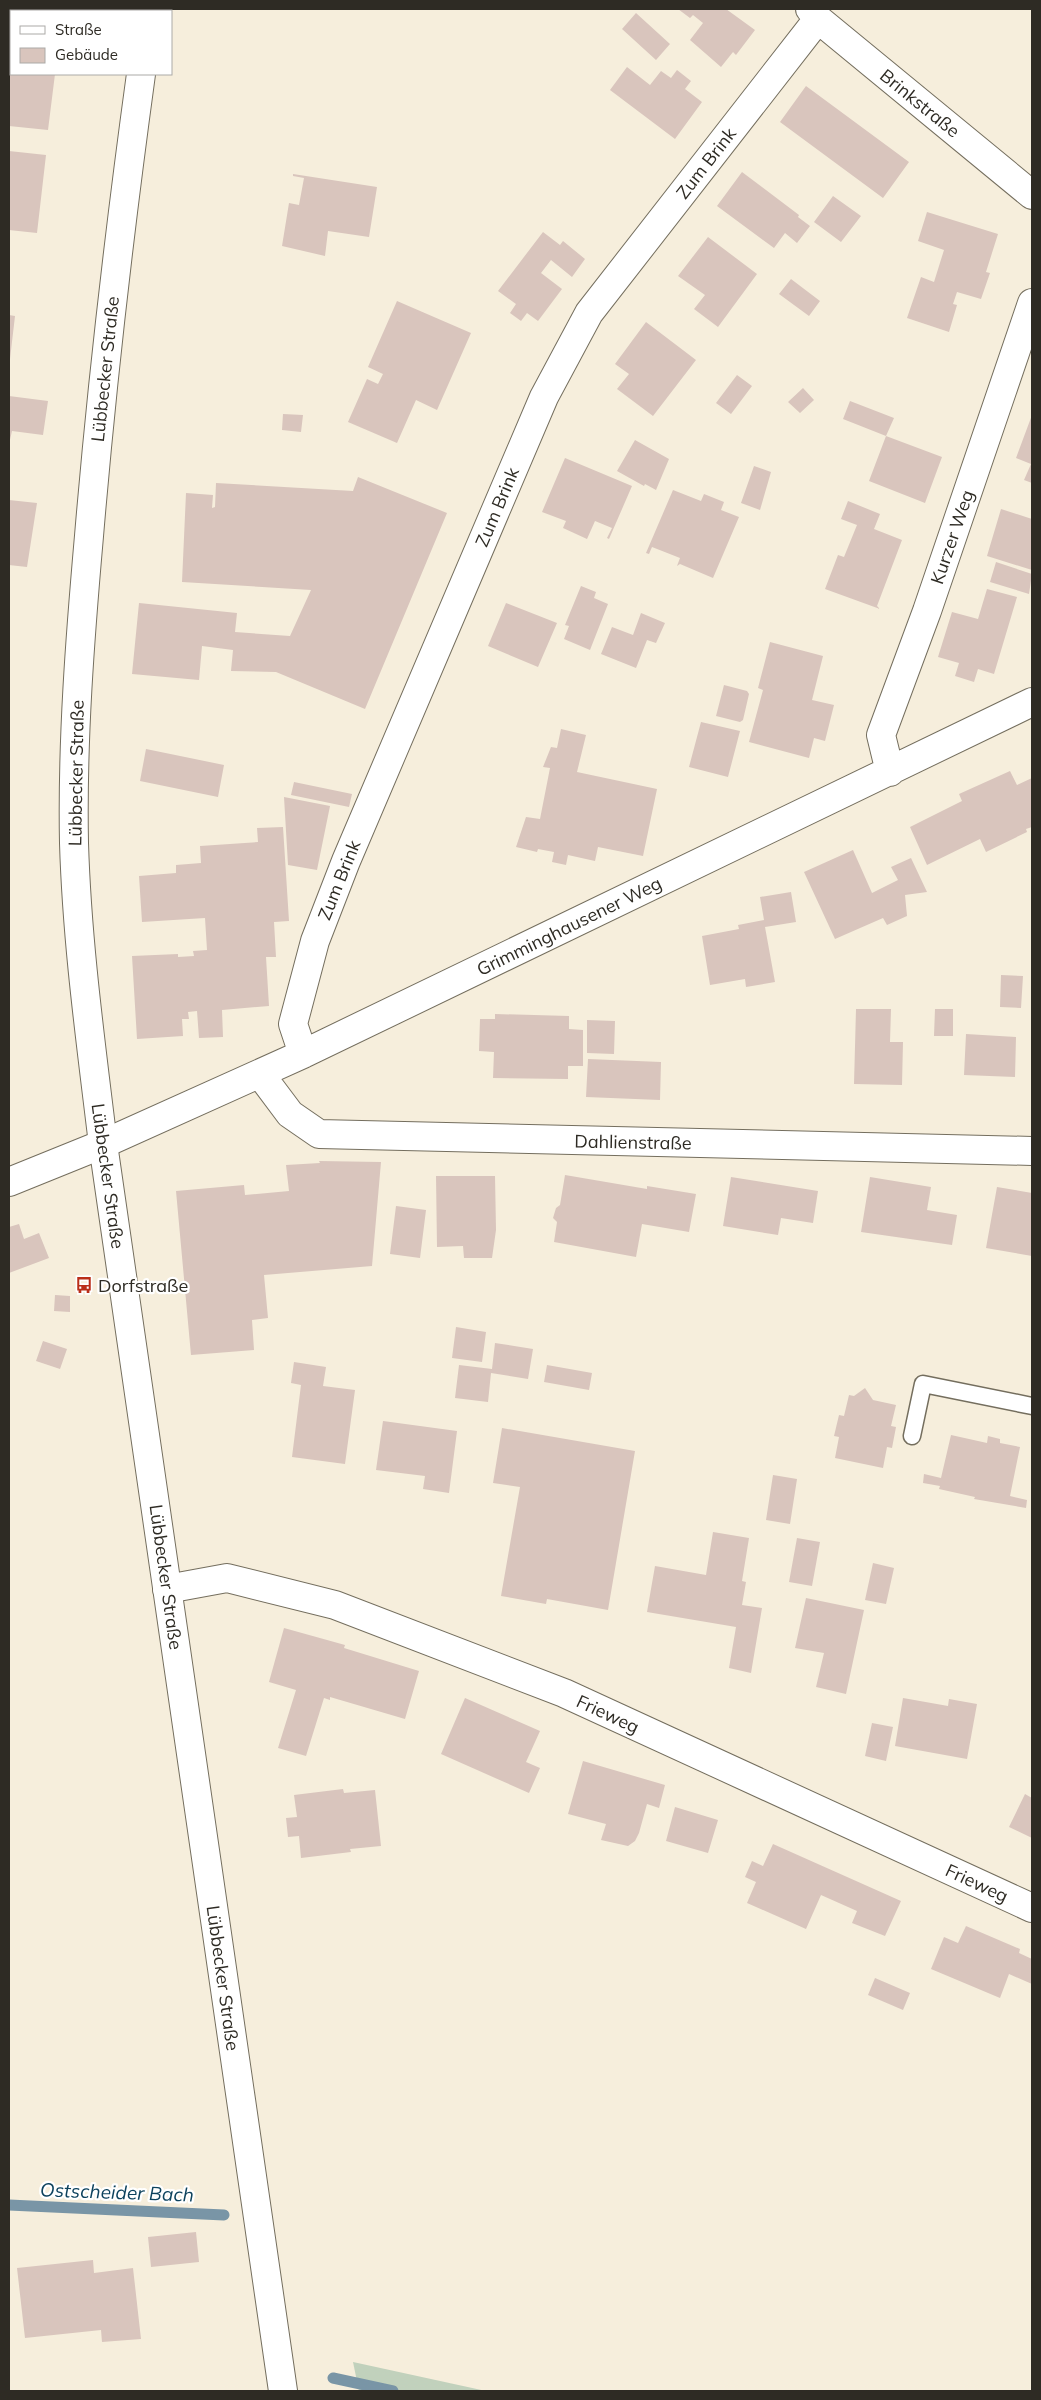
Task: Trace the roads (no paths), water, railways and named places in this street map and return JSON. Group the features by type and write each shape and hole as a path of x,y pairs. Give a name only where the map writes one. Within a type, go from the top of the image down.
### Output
{"street":[{"name":"Brinkstraße","path":"814,14 1032,195"},
{"name":"Zum Brink","path":"303,1054 294,1024 315,941 346,860 544,397 589,313 814,14"},
{"name":"Lübbecker Straße","path":"141,75 124,195 96,450 81,632 74,753 74,842 78,938 103,1144 284,2391"},
{"name":"Kurzer Weg","path":"890,772 881,735 927,611 1032,302"},
{"name":"Grimminghausener Weg","path":"103,1144 303,1054 1032,702"},
{"name":"Dahlienstraße","path":"260,1074 290,1114 319,1134 1032,1151"},
{"path":"9,1182 103,1144"},
{"name":"Frieweg","path":"167,1589 226,1578 336,1605 564,1693 1032,1908"}],"lane":[{"path":"912,1436 923,1384 1032,1406"}],"waterway":[{"name":"Ostscheider Bach","path":"9,2205 224,2215"},
{"name":"Ostscheider Bach","path":"333,2378 393,2391"}],"place":[{"name":"Dorfstraße","path":"84,1285"}]}
